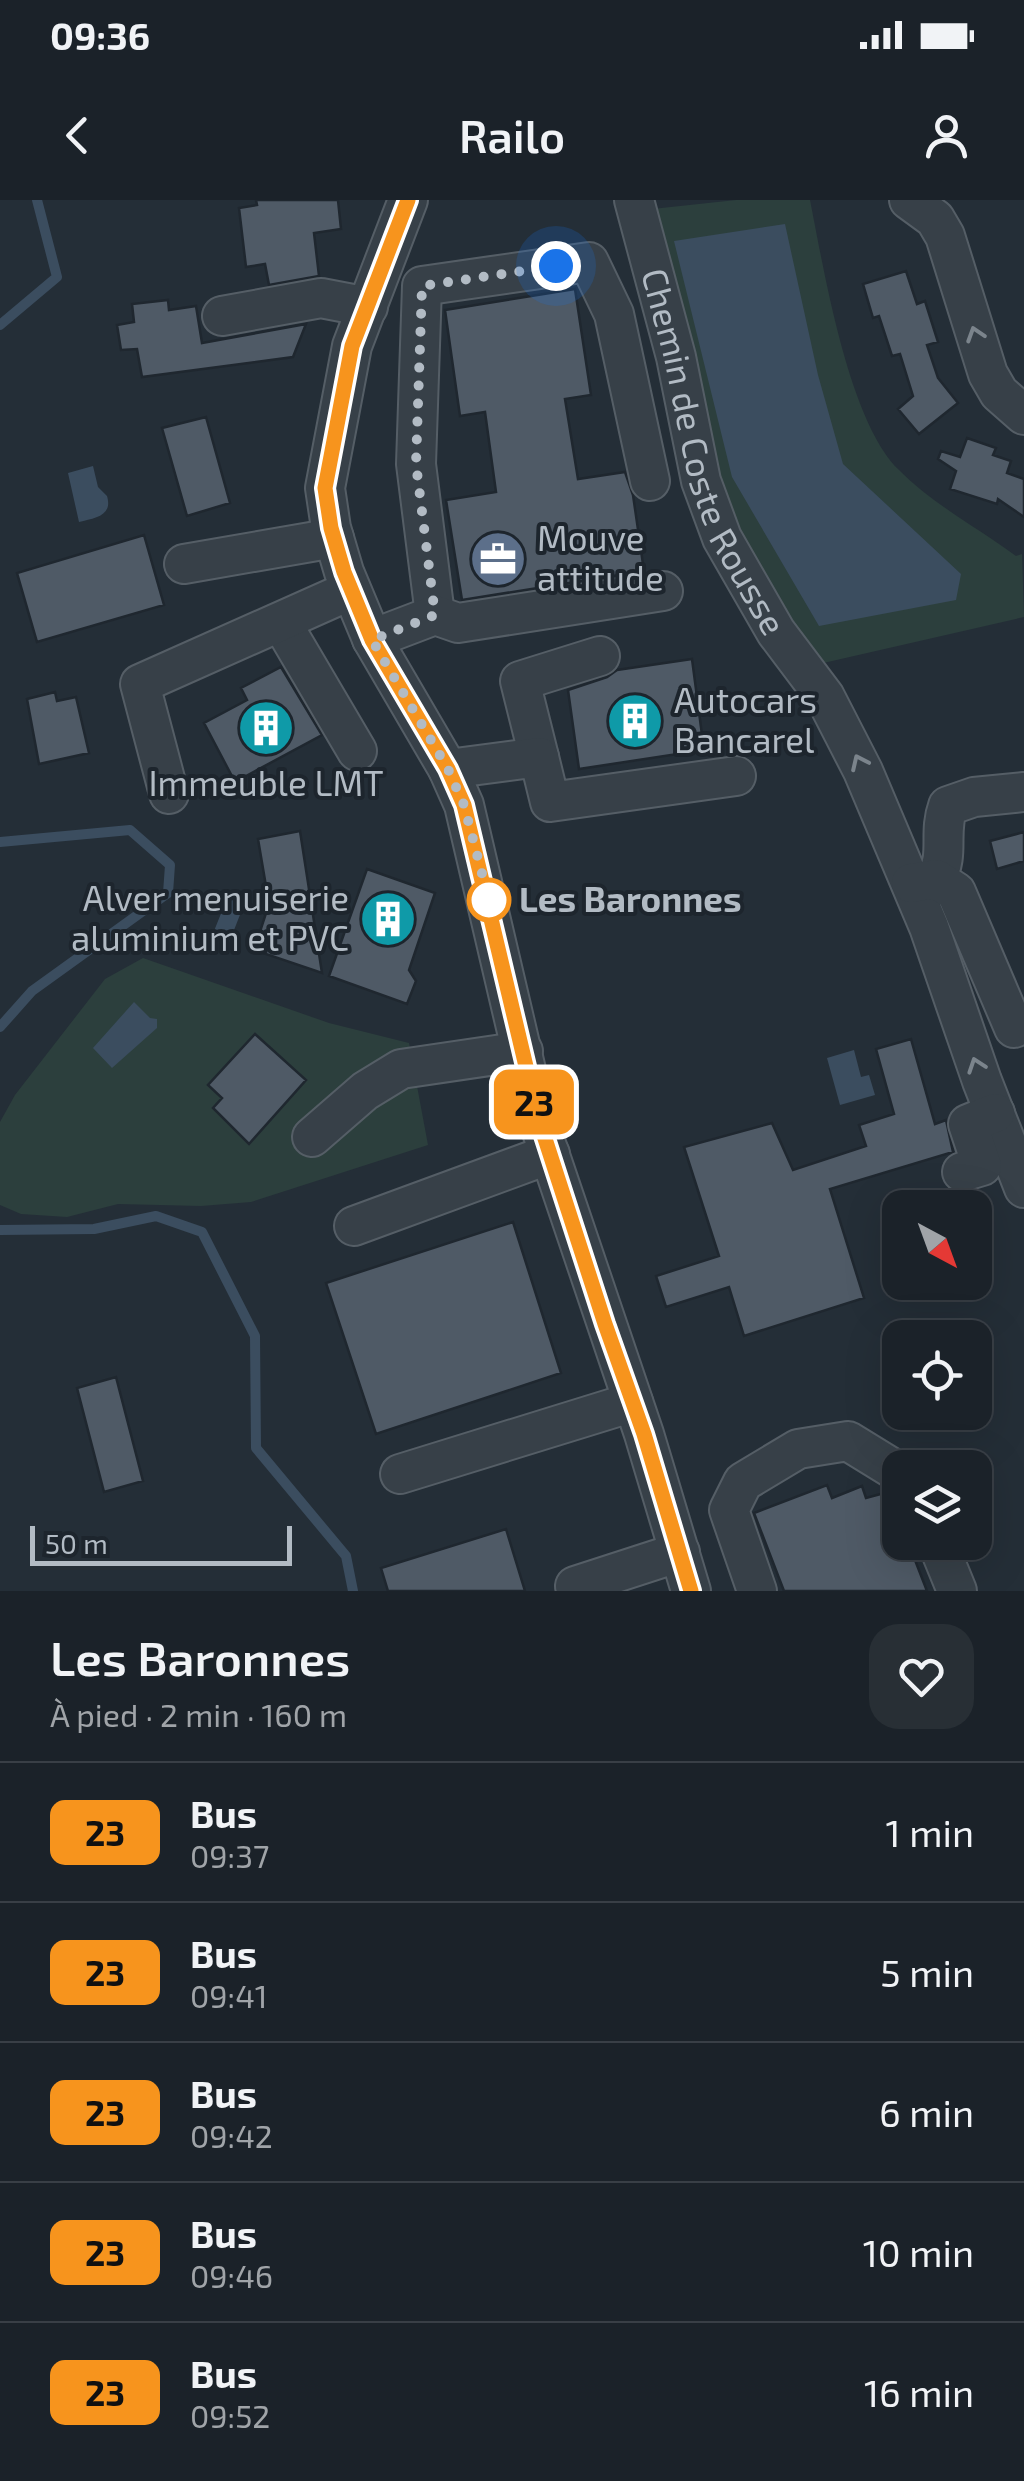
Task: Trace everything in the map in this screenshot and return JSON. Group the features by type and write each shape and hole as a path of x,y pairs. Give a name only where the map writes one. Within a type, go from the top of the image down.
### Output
{"street":[{"path":"408,200 352,346 325,488 334,538 372,640 448,769 464,805 538,1117 691,1591"},
{"name":"Chemin de Coste Rousse","path":"634,200 676,357 701,481 722,538 776,632 825,697 923,881 995,1113 1024,1188"},
{"path":"909,200 935,220 944,236 988,374 999,393 1024,415"},
{"path":"435,615 416,464 422,286 589,262 614,314 650,481"},
{"path":"222,316 321,298 368,306"},
{"path":"184,564 334,538"},
{"path":"169,794 140,684 351,590"},
{"path":"372,640 435,615 458,622 664,591"},
{"path":"281,622 357,751"},
{"path":"600,656 520,681 550,802 736,776"},
{"path":"448,769 540,757"},
{"path":"1014,1028 956,892 923,881 945,861 940,826 948,806 974,796 1024,792"},
{"path":"312,1138 365,1091 401,1069 523,1050"},
{"path":"962,1172 982,1166 968,1124 995,1113"},
{"path":"354,1226 550,1154"},
{"path":"400,1474 633,1402"},
{"path":"757,1591 729,1510 743,1482 798,1449 848,1440 882,1462"},
{"path":"575,1586 680,1552"},
{"path":"944,1560 957,1591"}],"green space":[{"path":"736,200 810,200 840,342 865,416 880,446 925,493 1016,556 1022,554 1024,617 819,664 766,593 726,513 643,210"},
{"path":"143,958 329,1023 409,1043 428,1145 251,1202 201,1206 118,1204 67,1217 21,1214 0,1205 0,1122 15,1095 105,979"}],"water":[{"path":"785,224 818,375 843,464 961,574 956,600 819,626 732,477 674,241"},
{"path":"93,466 98,487 107,496 107,508 101,515 79,522 68,473"},
{"path":"233,898 243,907 229,943 212,936 226,901"},
{"path":"134,1002 150,1018 157,1019 157,1028 112,1068 93,1048"},
{"path":"854,1050 861,1077 869,1075 875,1095 840,1105 827,1058"}],"building":[{"path":"256,200 338,200 341,229 314,233 319,276 269,285 265,264 246,267 239,208 257,205"},
{"path":"906,271 917,304 925,301 938,342 927,345 938,378 958,403 919,434 898,409 913,396 900,354 892,356 879,316 873,318 863,284"},
{"path":"575,289 591,395 565,399 578,479 625,472 633,495 644,571 462,600 446,500 496,492 485,412 460,416 445,310"},
{"path":"168,300 169,310 196,306 202,343 306,324 293,357 142,377 137,349 121,350 117,325 134,322 132,304"},
{"path":"206,417 230,503 187,516 162,428"},
{"path":"967,438 996,448 993,455 1011,461 1007,473 1024,479 1024,517 998,499 997,504 950,489 956,471 938,459 941,451 960,457"},
{"path":"144,535 164,605 37,642 17,573"},
{"name":"Autocars Bancarel","path":"692,659 704,750 579,769 568,690 617,670"},
{"name":"Immeuble LMT","path":"281,667 322,735 235,782 204,723 247,700 241,688"},
{"path":"55,692 57,701 76,697 89,753 39,764 27,699"},
{"path":"300,831 322,973 254,950 269,904 258,839"},
{"path":"1024,832 1024,861 997,869 990,841"},
{"name":"Alver menuiserie aluminium et PVC","path":"367,869 435,893 409,970 416,981 407,1004 329,976"},
{"path":"255,1034 306,1080 249,1144 213,1108 222,1098 208,1085"},
{"path":"911,1039 935,1124 946,1120 953,1152 830,1189 864,1298 744,1336 729,1287 666,1307 656,1276 719,1256 684,1147 772,1123 793,1170 866,1146 859,1125 894,1114 876,1049"},
{"path":"513,1222 561,1373 376,1434 326,1283"},
{"path":"116,1377 143,1481 104,1492 77,1388"},
{"path":"827,1485 832,1498 862,1486 866,1498 882,1494 882,1560 915,1560 927,1591 784,1591 754,1513"},
{"path":"506,1529 525,1591 388,1591 381,1568"}],"waterway":[{"path":"0,325 57,277 37,200"},
{"path":"0,842 130,830 170,865 168,893 32,991 0,1027"},
{"path":"0,1230 94,1229 156,1216 202,1232 255,1336 256,1448 346,1556 353,1591"}],"bus line":[{"name":"23","path":"408,200 352,346 325,488 331,528 372,640 448,769 464,805 538,1117 644,1434 691,1591"}],"place":[{"name":"Mouve attitude","path":"498,559"},
{"name":"Autocars Bancarel","path":"635,721"},
{"name":"Immeuble LMT","path":"266,728"},
{"name":"Les Baronnes","path":"489,900"},
{"name":"Alver menuiserie aluminium et PVC","path":"388,919"}],"route":[{"path":"489,900 490,904 464,805 448,769 372,640 435,615 416,464 422,286 556,266"}]}
